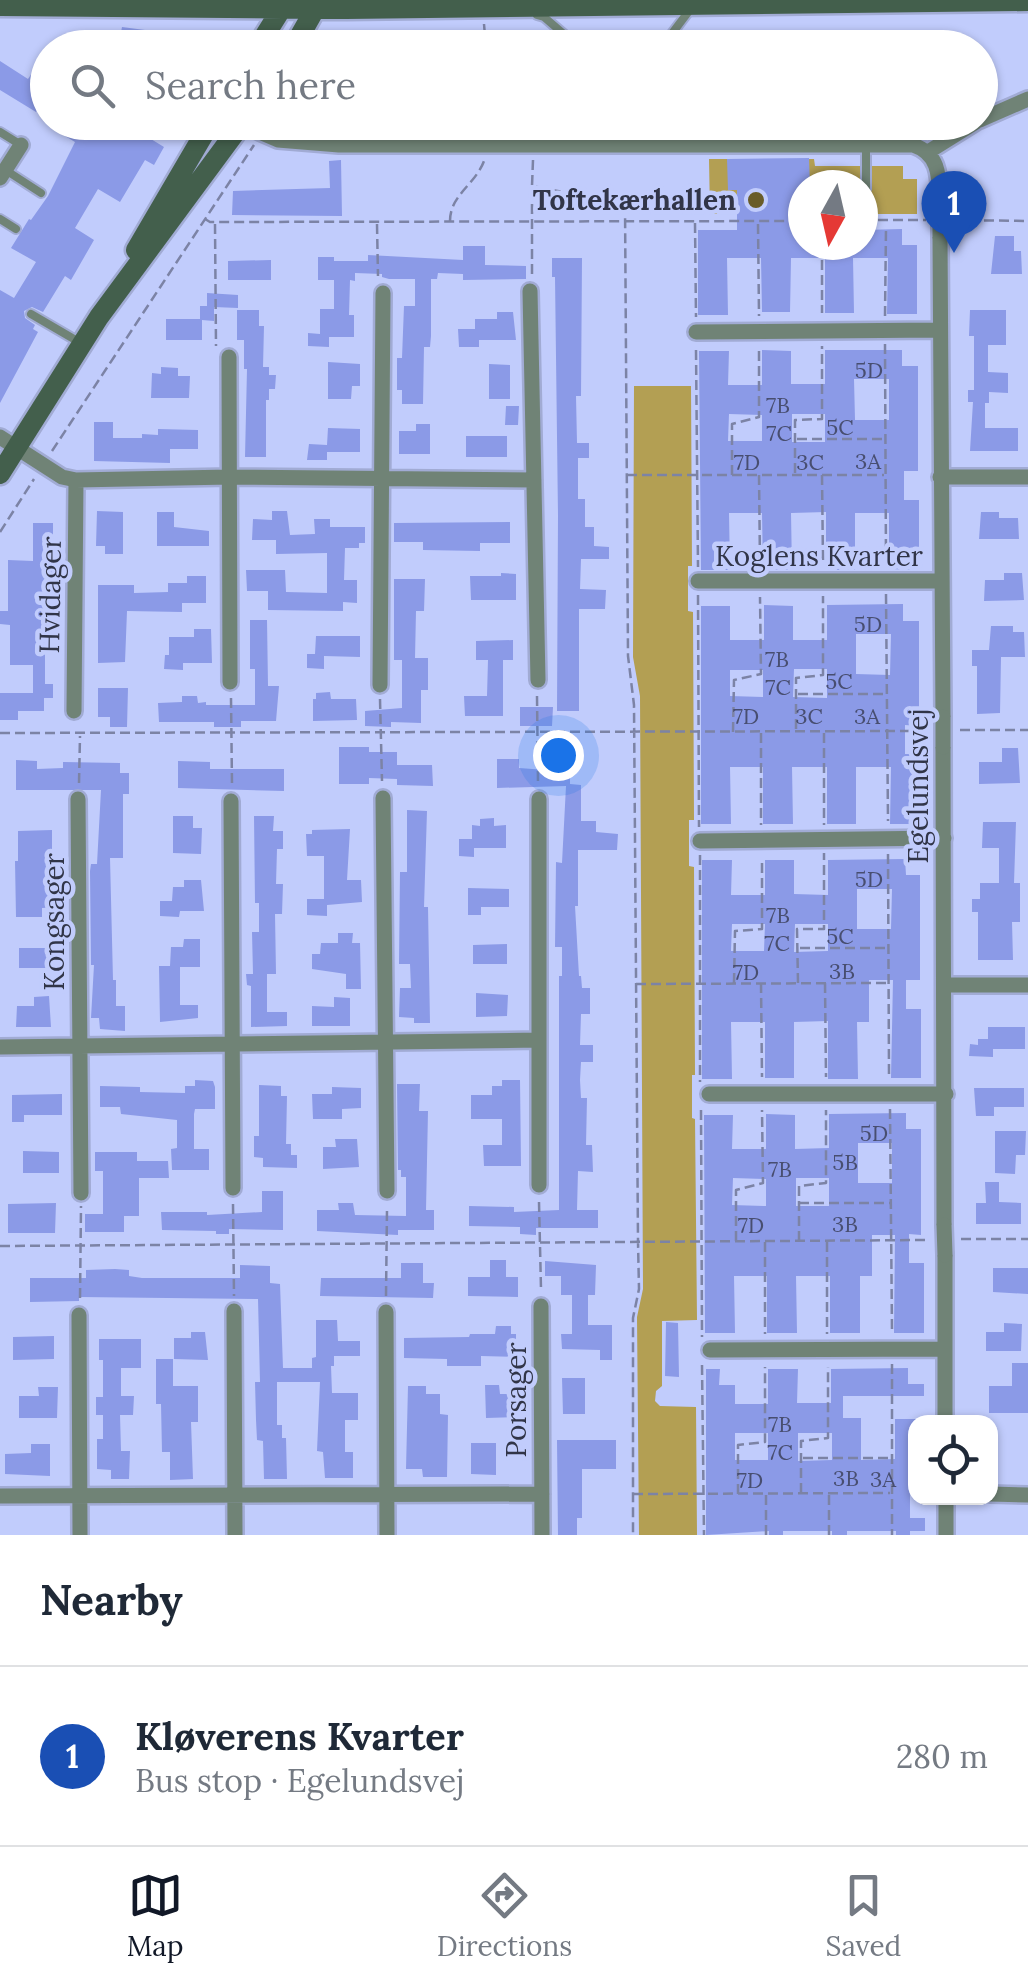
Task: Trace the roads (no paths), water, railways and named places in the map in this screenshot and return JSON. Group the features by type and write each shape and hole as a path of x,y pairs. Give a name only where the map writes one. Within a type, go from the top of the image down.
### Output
{"main road":[{"path":"69,6 118,0"},
{"path":"0,6 1028,1"},
{"path":"301,30 313,3"},
{"path":"268,30 285,4"},
{"path":"0,474 8,443 82,344 201,140"},
{"path":"99,317 235,140"}],"street":[{"path":"998,112 1028,99"},
{"path":"286,140 339,145 913,145 928,152 947,140"},
{"path":"2,174 22,145"},
{"name":"Egelundsvej","path":"928,152 938,169 940,202 945,1415"},
{"path":"530,291 538,680"},
{"path":"380,685 383,293"},
{"path":"696,332 939,330"},
{"path":"229,357 230,682"},
{"path":"8,443 62,477 76,480 230,476 534,480"},
{"path":"940,477 1028,476"},
{"name":"Hvidager","path":"74,711 76,480"},
{"name":"Koglens Kvarter","path":"698,581 941,581"},
{"path":"383,798 387,1191"},
{"name":"Kongsager","path":"78,799 81,1193"},
{"path":"538,799 539,1186"},
{"path":"232,802 233,1188"},
{"path":"700,841 944,838"},
{"path":"945,985 1028,985"},
{"path":"0,1046 539,1040"},
{"path":"709,1094 946,1094"},
{"name":"Porsager","path":"541,1306 542,1535"},
{"path":"234,1311 235,1535"},
{"path":"386,1312 387,1535"},
{"path":"80,1314 80,1535"},
{"path":"710,1350 944,1349"},
{"name":"Porsager","path":"0,1496 542,1494"},
{"path":"998,1494 1028,1494"},
{"path":"946,1505 946,1535"}],"lane":[{"path":"674,30 694,4"},
{"path":"483,6 544,17 559,30"},
{"path":"0,132 22,145"},
{"path":"866,145 866,170"},
{"path":"2,174 41,192"},
{"path":"0,219 16,228"},
{"path":"32,314 82,344"}],"place":[{"name":"Toftekærhallen","path":"756,200"},
{"name":"Kløverens Kvarter","path":"954,253"}]}
